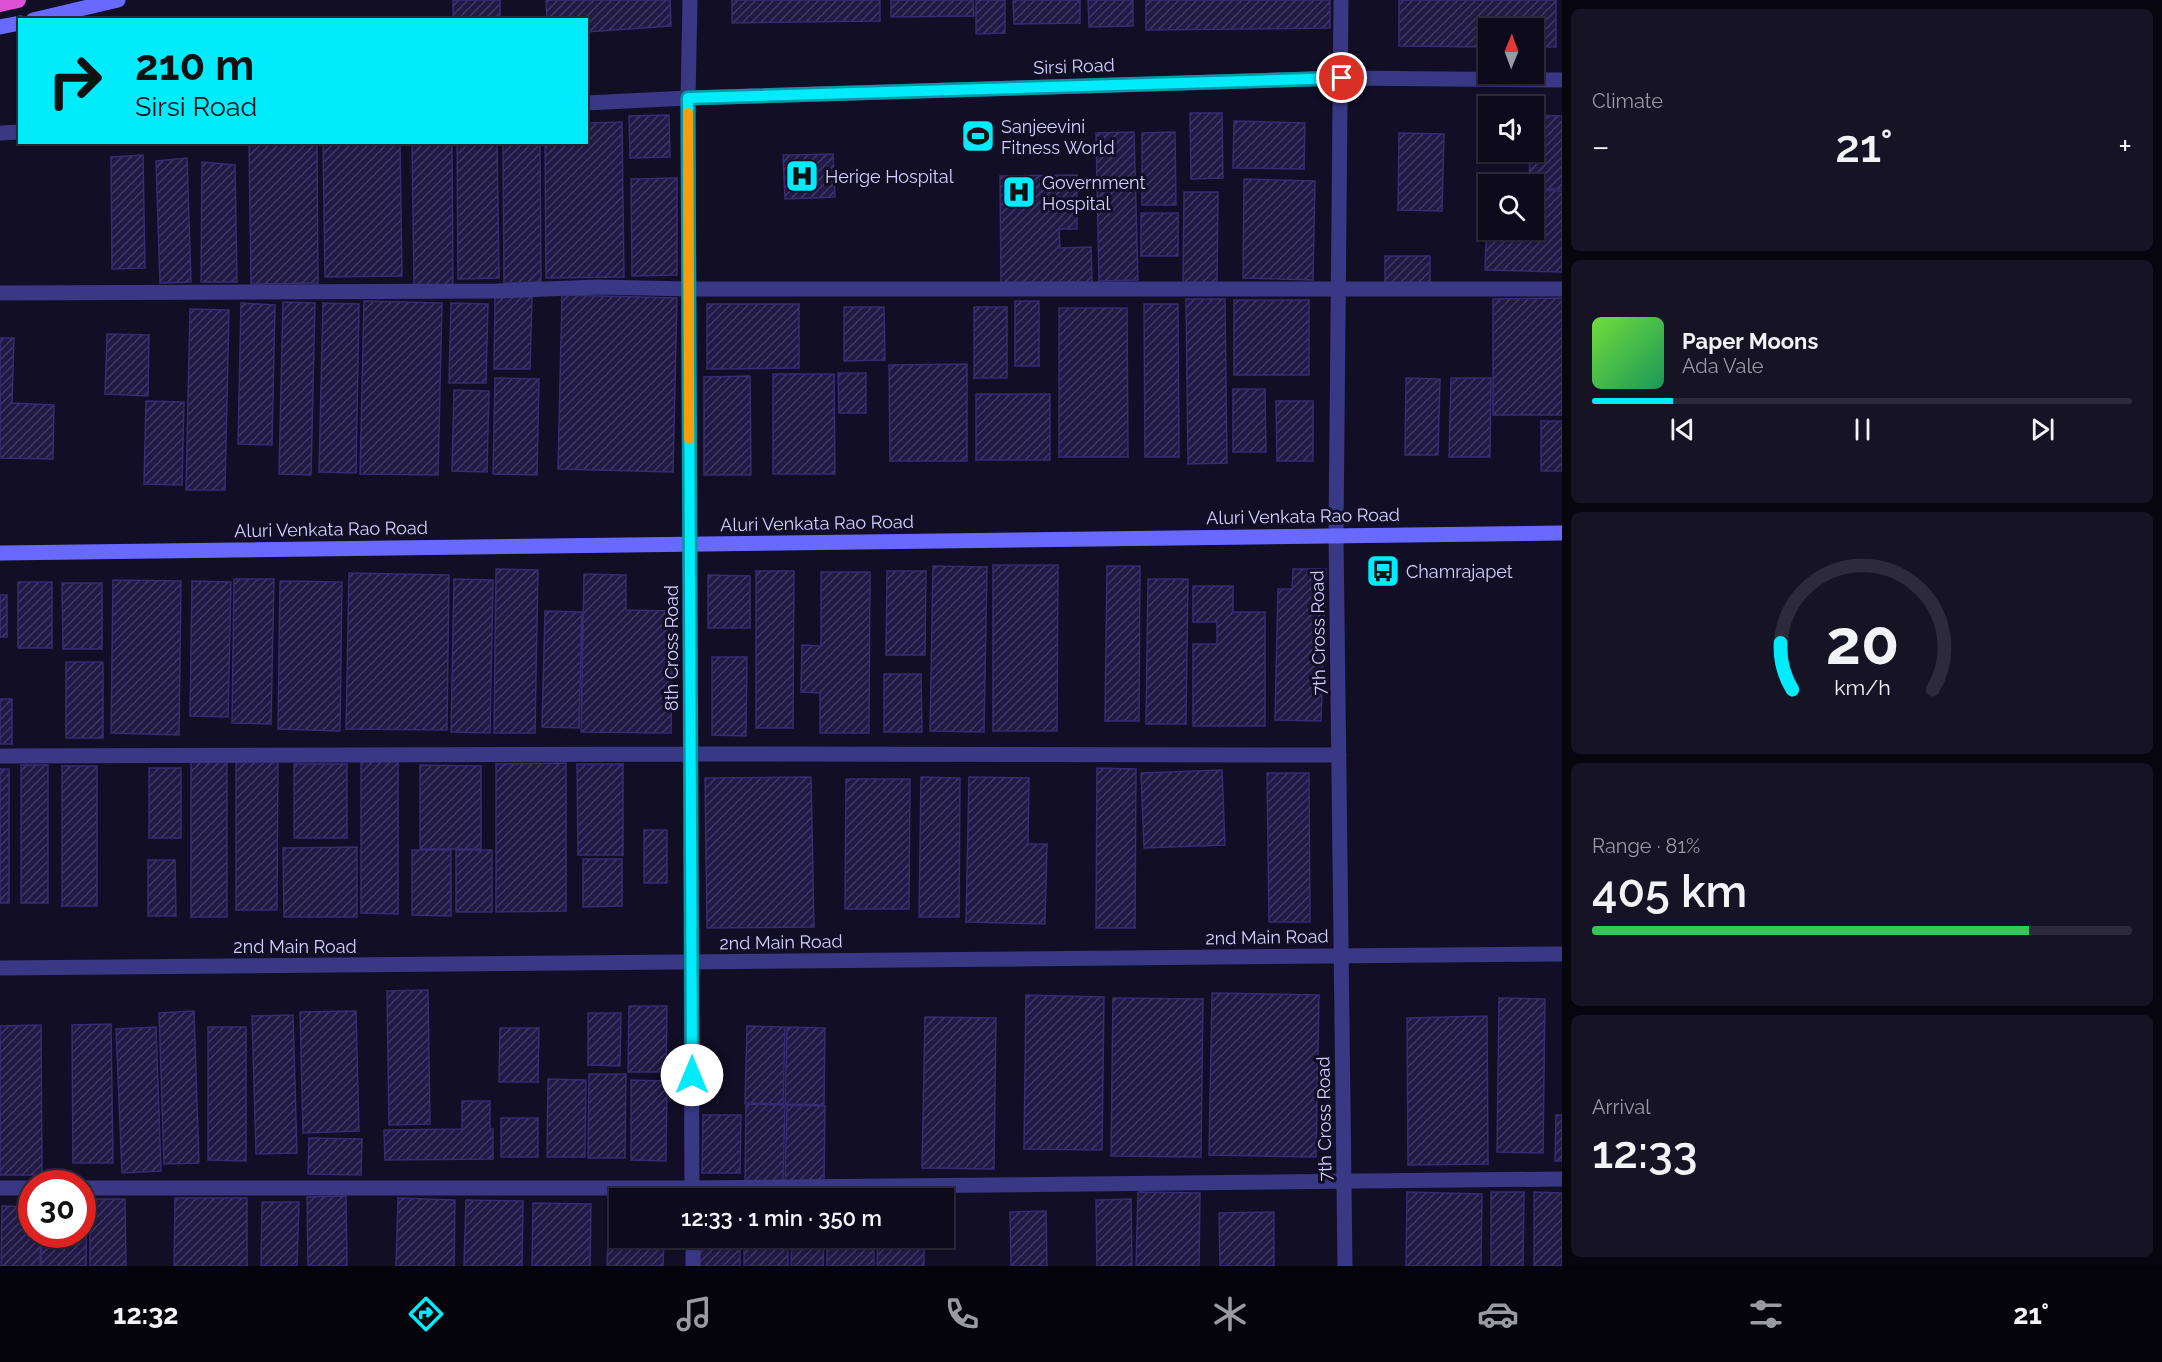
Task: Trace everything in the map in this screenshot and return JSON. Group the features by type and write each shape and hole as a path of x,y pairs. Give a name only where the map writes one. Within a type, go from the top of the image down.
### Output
{"highway":[{"path":"0,4 18,0"}],"main road":[{"path":"42,18 118,0"},
{"path":"0,27 18,23"},
{"name":"Aluri Venkata Rao Road","path":"0,553 1562,532"}],"street":[{"name":"8th Cross Road","path":"690,0 688,289 692,1188"},
{"name":"7th Cross Road","path":"1341,0 1336,536 1345,1266"},
{"name":"Sirsi Road","path":"588,103 1342,78 1562,80"},
{"path":"0,133 18,132"},
{"path":"0,293 496,291 598,287 688,289 1562,289"},
{"path":"0,756 1339,755"},
{"name":"2nd Main Road","path":"0,968 1562,954"},
{"path":"954,1189 1562,1179"},
{"path":"0,1188 18,1188"},
{"path":"96,1188 609,1192"},
{"path":"693,1248 693,1266"}],"building":[{"path":"453,0 500,0 500,18 453,18"},
{"path":"546,0 670,0 671,26 588,32 588,18 547,18"},
{"path":"732,0 880,0 880,21 732,23"},
{"path":"891,0 973,0 974,16 891,17"},
{"path":"976,0 1005,0 1005,33 976,34"},
{"path":"1013,0 1080,0 1080,23 1014,24"},
{"path":"1088,0 1133,0 1133,26 1089,27"},
{"path":"1146,0 1330,0 1330,28 1146,30"},
{"path":"1399,0 1556,0 1556,47 1544,47 1544,18 1478,18 1478,47 1399,46"},
{"path":"1190,113 1222,113 1223,178 1191,179"},
{"path":"669,115 670,157 630,158 629,116"},
{"path":"1544,115 1562,116 1562,189 1544,189 1544,174 1529,174 1530,162 1544,162"},
{"path":"1234,121 1305,123 1304,169 1233,168"},
{"path":"622,122 624,277 546,278 545,144 588,144 588,123"},
{"path":"1134,132 1138,280 1099,281 1096,133"},
{"path":"1175,132 1176,205 1142,205 1142,133"},
{"path":"1399,133 1444,134 1442,211 1398,210"},
{"path":"249,144 317,144 318,283 251,284"},
{"path":"323,144 400,144 402,276 325,277"},
{"path":"412,144 452,144 453,285 414,286"},
{"path":"457,144 497,144 499,278 458,279"},
{"path":"503,144 540,144 541,282 504,283"},
{"path":"833,154 835,197 785,199 783,155"},
{"path":"143,155 145,268 112,269 111,157"},
{"path":"187,158 191,282 160,283 156,161"},
{"path":"202,162 235,165 237,282 201,282"},
{"path":"1077,175 1077,229 1059,229 1060,248 1091,247 1092,282 1001,283 1000,176"},
{"path":"677,178 677,275 632,276 631,179"},
{"path":"1244,179 1315,181 1313,280 1243,278"},
{"path":"1544,190 1562,191 1562,272 1485,270 1486,240 1544,240"},
{"path":"1184,192 1218,192 1217,283 1183,283"},
{"path":"1141,213 1178,213 1178,256 1141,256"},
{"path":"1385,256 1430,256 1430,286 1385,286"},
{"path":"562,295 677,298 673,472 558,469"},
{"path":"495,296 532,297 530,369 494,369"},
{"path":"1562,298 1562,415 1493,415 1493,299"},
{"path":"1186,299 1225,299 1227,463 1188,464"},
{"path":"1234,300 1309,300 1309,375 1234,375"},
{"path":"364,301 442,303 438,475 360,474"},
{"path":"1015,301 1039,301 1039,366 1015,366"},
{"path":"283,302 315,303 311,475 279,474"},
{"path":"241,303 275,305 272,445 238,444"},
{"path":"323,303 359,304 356,473 319,472"},
{"path":"451,303 488,304 486,383 449,383"},
{"path":"707,304 799,304 799,368 707,369"},
{"path":"1144,304 1178,304 1179,457 1145,457"},
{"path":"844,307 884,307 885,360 844,361"},
{"path":"974,307 1007,307 1007,378 974,378"},
{"path":"1059,308 1127,308 1128,457 1059,457"},
{"path":"190,309 229,310 225,490 186,490"},
{"path":"107,334 149,335 148,396 105,394"},
{"path":"0,338 14,338 12,403 54,405 53,459 0,458"},
{"path":"967,364 967,461 890,461 889,365"},
{"path":"838,373 866,373 866,413 839,413"},
{"path":"773,374 834,374 835,474 773,474"},
{"path":"750,376 751,475 704,475 704,377"},
{"path":"495,378 539,379 537,475 493,474"},
{"path":"1406,378 1440,379 1438,455 1405,455"},
{"path":"1451,378 1491,378 1490,457 1449,457"},
{"path":"1233,389 1265,389 1266,452 1233,452"},
{"path":"454,390 489,391 487,472 452,471"},
{"path":"976,394 1050,394 1050,460 976,460"},
{"path":"146,401 184,402 182,485 144,484"},
{"path":"1276,401 1313,401 1313,461 1277,461"},
{"path":"1541,421 1562,421 1562,471 1541,471"},
{"path":"993,565 1058,565 1057,731 993,731"},
{"path":"933,566 987,567 984,732 930,731"},
{"path":"1107,566 1140,566 1139,721 1105,721"},
{"path":"496,569 538,570 535,733 494,733"},
{"path":"1293,569 1326,569 1321,721 1275,720 1278,589 1292,589"},
{"path":"756,571 794,571 793,728 756,728"},
{"path":"887,571 926,571 925,655 886,655"},
{"path":"821,572 870,572 869,733 820,733 820,693 801,692 802,645 821,646"},
{"path":"349,573 449,575 447,730 346,729"},
{"path":"584,574 626,575 626,610 673,611 671,733 581,732"},
{"path":"708,575 750,576 750,628 708,628"},
{"path":"234,579 274,579 271,724 232,723"},
{"path":"454,579 493,580 490,733 451,732"},
{"path":"1148,579 1188,579 1186,724 1146,724"},
{"path":"113,580 181,581 179,735 111,733"},
{"path":"192,581 231,582 228,717 190,716"},
{"path":"280,581 342,582 340,731 278,729"},
{"path":"18,582 52,582 52,648 18,648"},
{"path":"62,583 102,583 102,649 63,649"},
{"path":"1193,586 1233,586 1233,612 1265,612 1265,726 1193,726 1193,644 1217,644 1217,622 1193,622"},
{"path":"0,595 7,595 7,637 0,637"},
{"path":"545,611 582,612 579,728 542,727"},
{"path":"712,657 747,657 746,736 712,735"},
{"path":"66,662 103,662 103,738 66,738"},
{"path":"884,674 921,674 922,732 884,732"},
{"path":"0,699 12,699 12,744 0,744"},
{"path":"236,755 278,755 277,910 236,910"},
{"path":"361,759 398,759 398,914 361,913"},
{"path":"191,760 227,760 227,917 191,917"},
{"path":"566,763 566,911 496,912 496,764"},
{"path":"294,764 347,764 347,838 294,838"},
{"path":"577,764 623,764 623,855 578,855"},
{"path":"21,765 48,765 48,903 21,903"},
{"path":"420,765 481,766 481,849 420,849"},
{"path":"62,766 97,766 97,906 62,906"},
{"path":"149,768 181,768 181,838 149,838"},
{"path":"1097,768 1136,769 1135,928 1096,928"},
{"path":"0,769 9,769 9,903 0,903"},
{"path":"1222,770 1225,845 1144,848 1141,773"},
{"path":"1267,773 1309,773 1310,922 1269,922"},
{"path":"811,777 814,927 707,928 705,778"},
{"path":"921,777 960,778 959,917 919,917"},
{"path":"969,777 1029,778 1028,844 1047,844 1045,924 966,922"},
{"path":"846,779 910,779 909,909 845,909"},
{"path":"644,830 667,830 667,883 644,883"},
{"path":"357,847 357,917 284,917 283,848"},
{"path":"412,850 451,850 451,916 412,915"},
{"path":"456,850 492,850 492,912 456,912"},
{"path":"583,859 622,859 622,906 583,907"},
{"path":"148,860 175,860 176,916 148,916"},
{"path":"428,990 430,1124 389,1125 387,991"},
{"path":"1212,993 1319,995 1316,1157 1209,1155"},
{"path":"1026,995 1104,997 1102,1150 1024,1149"},
{"path":"1113,998 1203,999 1201,1157 1111,1156"},
{"path":"1499,998 1545,999 1543,1153 1497,1152"},
{"path":"629,1006 667,1006 666,1072 628,1072"},
{"path":"194,1011 199,1163 164,1164 159,1013"},
{"path":"356,1011 359,1131 303,1133 300,1012"},
{"path":"588,1013 621,1013 620,1066 588,1065"},
{"path":"293,1015 297,1153 256,1154 252,1016"},
{"path":"1487,1016 1488,1164 1408,1165 1407,1018"},
{"path":"925,1017 996,1018 994,1169 922,1168"},
{"path":"111,1024 113,1163 73,1163 72,1025"},
{"path":"41,1025 42,1170 18,1170 18,1175 0,1175 0,1026"},
{"path":"747,1026 785,1027 783,1104 745,1103"},
{"path":"156,1027 161,1171 122,1173 116,1029"},
{"path":"208,1027 246,1027 246,1161 208,1160"},
{"path":"787,1027 825,1028 824,1105 785,1104"},
{"path":"500,1028 539,1028 538,1082 499,1082"},
{"path":"589,1074 626,1074 625,1158 588,1158"},
{"path":"548,1079 586,1080 585,1157 547,1157"},
{"path":"631,1080 667,1081 666,1161 631,1160"},
{"path":"462,1101 490,1101 493,1159 385,1160 384,1130 462,1129"},
{"path":"746,1104 785,1105 783,1182 745,1181"},
{"path":"787,1105 825,1106 824,1183 785,1182"},
{"path":"703,1115 741,1115 740,1173 702,1173"},
{"path":"1556,1115 1562,1115 1562,1161 1555,1161"},
{"path":"501,1118 538,1118 538,1157 501,1157"},
{"path":"309,1138 362,1139 361,1175 308,1174"},
{"path":"1138,1192 1200,1193 1199,1266 1136,1266"},
{"path":"1407,1192 1482,1194 1481,1266 1406,1266"},
{"path":"1491,1192 1524,1192 1523,1266 1491,1266"},
{"path":"1534,1192 1562,1193 1562,1266 1534,1266"},
{"path":"346,1196 347,1266 308,1266 307,1197"},
{"path":"175,1198 247,1198 247,1266 174,1266"},
{"path":"398,1198 455,1200 454,1266 396,1266"},
{"path":"96,1199 125,1199 126,1266 90,1266 90,1248 96,1248"},
{"path":"1131,1199 1132,1266 1097,1266 1096,1200"},
{"path":"466,1200 523,1201 522,1266 464,1266"},
{"path":"262,1202 299,1202 297,1266 261,1266"},
{"path":"533,1203 591,1204 590,1266 532,1266"},
{"path":"2,1206 18,1207 18,1248 41,1248 40,1266 1,1266"},
{"path":"609,1208 609,1248 664,1248 663,1266 607,1266"},
{"path":"1046,1211 1047,1266 1011,1266 1010,1212"},
{"path":"1274,1212 1274,1266 1220,1266 1219,1213"},
{"path":"42,1248 86,1248 86,1266 41,1266"},
{"path":"697,1248 740,1248 740,1266 697,1266"},
{"path":"744,1248 788,1248 788,1266 744,1266"},
{"path":"792,1248 824,1248 823,1266 791,1266"},
{"path":"827,1248 874,1248 874,1266 827,1266"},
{"path":"878,1248 924,1248 924,1266 877,1266"}],"slow traffic":[{"path":"688,113 689,439"}],"place":[{"name":"Sanjeevini Fitness World","path":"978,136"},
{"name":"Herige Hospital","path":"802,176"},
{"name":"Government Hospital","path":"1019,192"},
{"name":"Chamrajapet","path":"1383,571"}],"route":[{"path":"692,1075 688,98 1342,78"}]}
